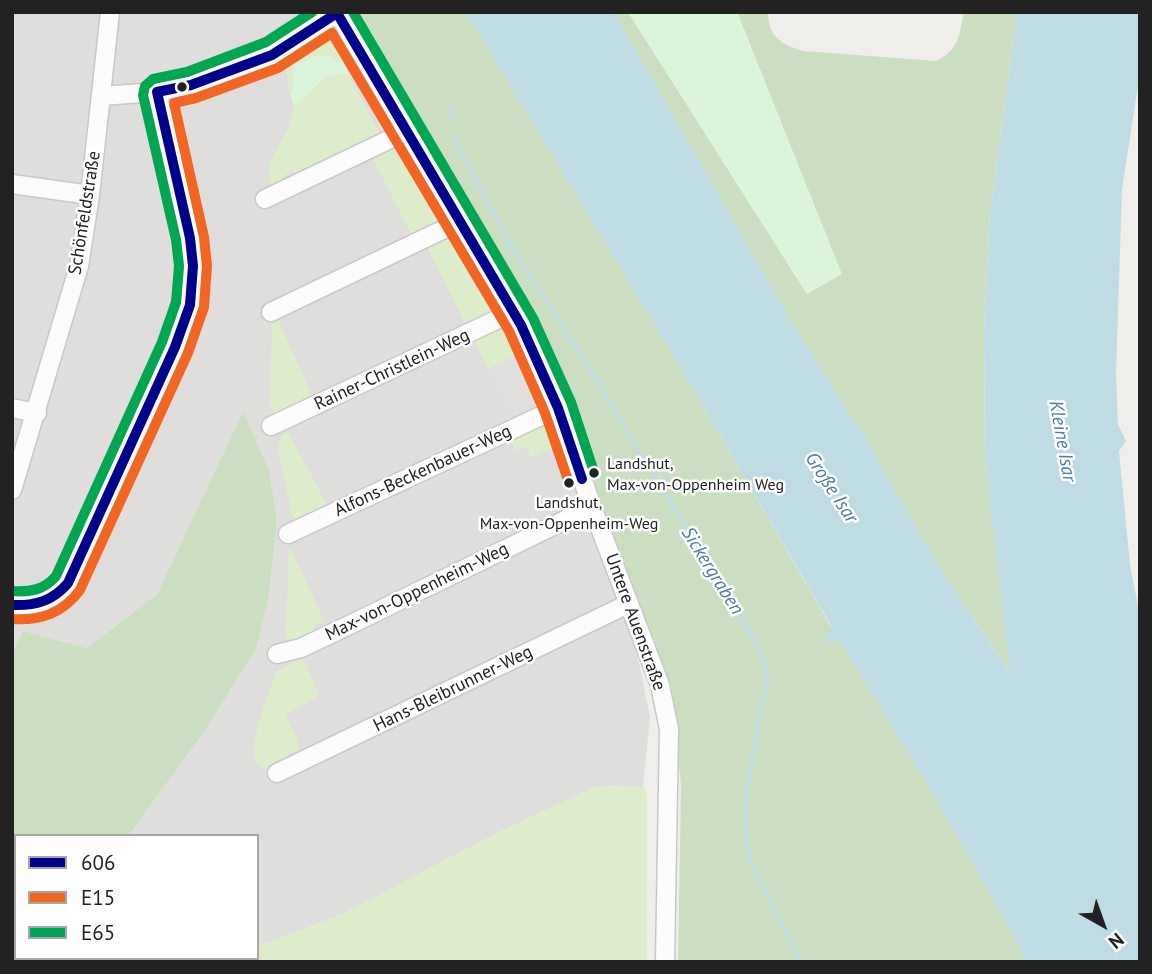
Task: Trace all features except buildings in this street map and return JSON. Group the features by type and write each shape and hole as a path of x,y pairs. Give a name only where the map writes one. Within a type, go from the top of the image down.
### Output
{"street":[{"name":"Schönfeldstraße","path":"12,490 79,266 90,195 110,12"},
{"path":"101,96 157,92 191,85 272,55 337,13"},
{"name":"Untere Auenstraße","path":"337,13 513,312 535,355 558,408 592,507 660,685 669,729 665,962"},
{"path":"12,605 33,606 41,603 61,593 68,583 175,347 190,305 193,266 190,238 157,92"},
{"path":"265,199 407,131"},
{"path":"12,184 90,195"},
{"path":"271,312 459,222"},
{"name":"Rainer-Christlein-Weg","path":"271,426 513,312"},
{"path":"12,408 37,413"},
{"name":"Alfons-Beckenbauer-Weg","path":"288,534 558,408"},
{"name":"Max-von-Oppenheim-Weg","path":"277,654 301,648 592,507"},
{"name":"Hans-Bleibrunner-Weg","path":"277,773 628,604"}],"shaded area":[{"path":"12,12 329,12 526,349 630,619 650,717 643,787 598,786 501,831 345,913 259,946 259,834 129,834 207,728 257,647 269,596 277,521 243,413 157,594 87,648 23,631 12,654"},
{"path":"517,355 541,404 513,418 488,369"},
{"path":"557,446 579,495 570,499 547,450"},
{"path":"75,960 222,960 217,962 74,962"}],"green space":[{"path":"345,12 466,12 682,370 833,630 825,638 828,642 839,639 938,802 1028,962 678,962 681,786 672,689 595,496 597,495 590,474 593,473 590,463 587,464 583,454 580,455 471,230 413,118"},
{"path":"614,12 628,12 807,294 841,273 737,12 768,12 770,28 777,38 803,51 936,61 954,47 964,12 1017,12 990,214 984,330 985,462 1011,674 941,570 868,443 789,318"},
{"path":"628,12 737,12 842,274 807,294"},
{"path":"334,30 342,35 392,119 395,128 386,138 353,70 329,32"},
{"path":"325,34 343,61 338,62 326,56 311,57 293,93 290,93 284,61"},
{"path":"332,56 338,62 343,61 349,75 337,75 322,80 308,96 293,105 290,93 293,93 293,66 311,57"},
{"path":"333,73 349,75 382,139 306,176 292,171 285,175 283,185 274,186 270,183 271,163 290,125 293,105 304,99"},
{"path":"403,140 447,218 446,222 414,241 372,156"},
{"path":"455,231 459,237 456,240 467,260 471,259 501,313 468,330 426,245"},
{"path":"277,318 313,397 303,399 298,409 279,416 270,407 272,321"},
{"path":"510,322 547,404 536,413 533,408 540,404 517,355 488,369 472,337"},
{"path":"243,412 269,471 277,521 269,596 257,647 207,728 129,834 14,834 14,960 75,960 12,962 12,654 23,631 87,648 157,594"},
{"path":"554,420 558,427 554,428 574,484 557,446 531,458 526,446 516,451 508,435"},
{"path":"288,431 329,509 300,522 294,519 291,511 278,448 281,438"},
{"path":"289,546 325,622 316,624 309,637 296,643 287,638 286,631"},
{"path":"303,658 319,695 286,715 301,750 290,753 286,765 268,769 258,764 255,752 261,716 277,671"},
{"path":"598,786 643,787 647,793 647,962 217,962 259,960 259,946 345,913 501,831"}],"water":[{"path":"466,12 614,12 789,318 868,443 941,570 1010,673 985,462 984,330 990,214 1017,12 1140,12 1140,73 1122,189 1116,374 1118,425 1126,441 1119,451 1130,565 1140,616 1140,962 1028,962 938,802 839,639 828,643 825,638 833,629 682,370"}],"waterway":[{"path":"451,106 453,122"},
{"name":"Sickergraben","path":"454,138 510,245 580,353 761,651 768,682 762,701 746,796 746,838 753,867 801,962"}],"transit line":[{"name":"E65","path":"13,591 36,589 56,576 162,342 176,302 179,266 176,240 143,95 145,86 153,79 187,72 266,42 312,12"},
{"name":"E65","path":"353,12 533,318 571,402 595,475"},
{"name":"606","path":"337,13 521,325 558,408 582,479"},
{"name":"606","path":"157,92 191,85 272,55 337,13"},
{"name":"E15","path":"12,619 32,619 50,614 66,605 80,590 188,353 204,307 207,266 204,237 174,103 196,98 278,68 332,33 509,331 545,413 569,483"},
{"name":"606","path":"12,605 43,601 68,583 175,347 190,305 193,266 190,238 157,92"}],"place":[{"name":"Landshut, Max-von-Oppenheim Weg","path":"594,473"},
{"name":"Landshut, Max-von-Oppenheim-Weg","path":"569,483"}],"water label":[{"name":"Kleine Isar","path":"1062,441"},
{"name":"Große Isar","path":"831,488"}]}
